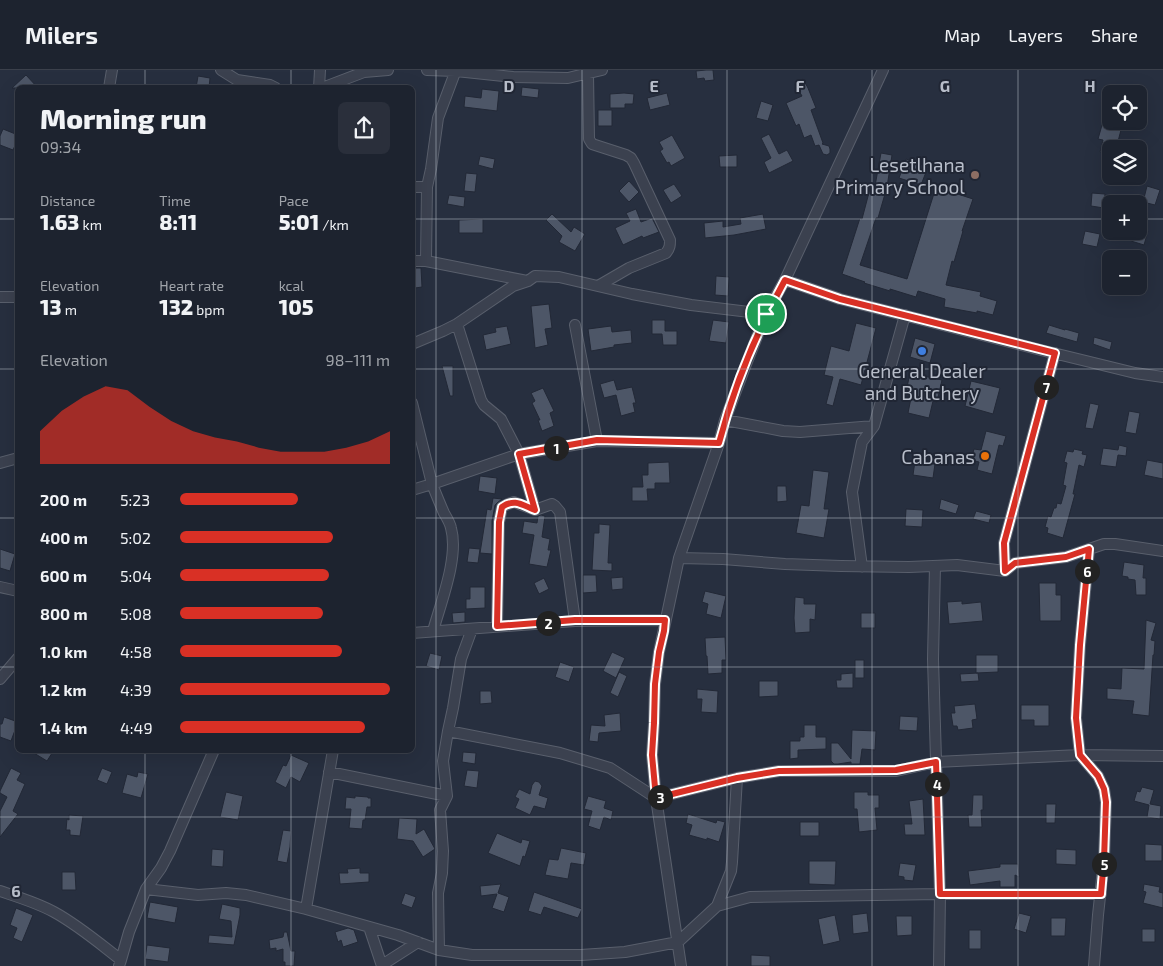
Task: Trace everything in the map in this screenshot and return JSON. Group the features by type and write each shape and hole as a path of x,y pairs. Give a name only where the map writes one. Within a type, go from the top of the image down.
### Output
{"street":[{"path":"109,85 112,70"},
{"path":"221,70 237,84 270,85"},
{"path":"320,70 320,85"},
{"path":"328,85 364,72 388,70"},
{"path":"427,70 513,77 568,78 600,70"},
{"path":"681,966 656,798 652,755 655,684 665,620 679,558 719,443 725,420 766,314 785,280 883,70"},
{"path":"426,261 427,187 438,118 456,71"},
{"path":"588,74 589,139 592,144 631,158 670,240 666,253 629,268 598,286"},
{"path":"415,187 427,187"},
{"path":"415,261 426,261 528,281"},
{"path":"415,343 443,332 513,286 528,281 535,276 559,277 691,305 766,314"},
{"path":"785,280 840,299 1135,373 1163,378"},
{"path":"0,297 15,297"},
{"path":"862,567 852,492 862,442 874,426 905,315"},
{"path":"457,324 484,406 500,420 519,454 535,510"},
{"path":"575,325 597,440"},
{"path":"1005,571 1004,543 1055,353"},
{"path":"415,415 432,484 451,527 453,543 447,582 433,631"},
{"path":"725,420 783,431 800,432 874,426"},
{"path":"415,489 519,454 597,440 719,443"},
{"path":"0,463 15,459"},
{"path":"497,626 499,522 502,507 514,502 535,510 552,504 560,512 575,620"},
{"path":"679,558 862,567 957,564 1005,571 1015,563 1066,557 1104,544 1163,552"},
{"path":"1089,549 1080,645 1077,736 1080,755 1098,776 1104,789 1106,802 1104,860 1094,966"},
{"path":"936,566 933,659 940,894 939,966"},
{"path":"0,587 15,590"},
{"path":"415,633 575,620 665,620"},
{"path":"439,950 438,893 442,873 443,851 440,810 447,796 443,761 454,708 461,659 472,629"},
{"path":"0,679 15,662"},
{"path":"448,731 560,753 610,768 656,798 737,778 779,771 896,770 936,762 1080,755 1163,756"},
{"path":"0,891 54,912 84,930 120,963 129,932 146,889 170,851 213,753"},
{"path":"306,909 332,753"},
{"path":"329,772 447,796"},
{"path":"146,889 198,894 226,893 246,895 369,926 439,950 472,955 581,955 634,951 678,942 717,906 731,871 737,778"},
{"path":"717,906 750,897 1101,894"},
{"path":"369,926 382,966 418,942"}],"building":[{"path":"713,70 714,80 705,81 704,78 697,79 696,71"},
{"path":"26,75 35,85 15,85"},
{"path":"198,76 210,78 209,85 196,85"},
{"path":"803,79 816,108 811,110 822,144 829,146 830,149 830,153 827,155 823,154 819,145 815,146 811,135 804,138 799,124 796,126 786,103 802,96 795,84"},
{"path":"522,87 539,89 538,98 521,96"},
{"path":"482,89 499,91 497,111 464,107 465,96 481,98"},
{"path":"667,93 670,105 650,110 647,98"},
{"path":"610,94 634,94 633,104 625,104 625,108 610,108"},
{"path":"761,101 773,105 768,121 756,118"},
{"path":"598,110 612,110 612,126 598,126"},
{"path":"1102,125 1102,130 1121,130 1118,140 1098,139"},
{"path":"3,129 15,134 13,150 0,145 0,136"},
{"path":"769,134 779,154 787,150 793,161 769,173 764,162 771,158 761,138"},
{"path":"672,135 685,158 671,166 660,151 663,149 659,142"},
{"path":"881,153 892,155 887,187 878,218 876,218 860,265 907,279 936,187 973,199 946,285 981,292 980,296 997,301 993,315 944,307 945,299 918,291 916,297 890,289 890,291 842,274 860,218 862,219 871,185 875,186"},
{"path":"737,155 737,167 720,167 719,156"},
{"path":"480,156 495,159 493,169 478,165"},
{"path":"906,159 928,167 921,185 899,178"},
{"path":"466,173 477,174 475,192 464,191"},
{"path":"629,181 639,192 629,202 619,191"},
{"path":"674,184 682,196 671,203 663,190"},
{"path":"1147,186 1160,190 1155,205 1147,203 1147,195 1145,195"},
{"path":"1092,193 1105,194 1102,195 1102,208 1091,206"},
{"path":"449,195 465,197 464,207 447,204"},
{"path":"636,209 641,222 652,218 659,232 643,238 642,236 623,245 615,228 630,221 626,213"},
{"path":"552,214 571,232 574,227 585,234 575,251 559,242 562,236 546,220"},
{"path":"763,214 766,229 705,238 704,223 723,221 723,227 741,224 740,218"},
{"path":"483,219 483,233 459,233 459,220"},
{"path":"1085,231 1100,234 1097,247 1082,244"},
{"path":"1131,240 1145,240 1144,245"},
{"path":"415,268 421,268 422,287 415,288"},
{"path":"716,276 729,277 728,296 715,295"},
{"path":"549,304 552,328 545,329 548,345 535,348 531,306"},
{"path":"652,320 665,320 665,331 677,331 677,345 663,345 662,334 652,334"},
{"path":"713,320 729,322 726,343 709,341"},
{"path":"856,323 876,328 861,385 840,379 833,406 826,404 833,377 824,375 831,346 849,351"},
{"path":"1049,325 1079,333 1077,342 1046,333"},
{"path":"507,326 511,344 486,350 483,335 496,332 495,328"},
{"path":"611,326 612,332 631,330 632,343 591,351 588,329"},
{"path":"1094,337 1112,342 1110,350 1093,344"},
{"name":"General Dealer and Butchery","path":"915,338 935,344 930,363 910,357"},
{"path":"442,366 453,366 453,396 450,396"},
{"path":"910,373 942,380 937,402 933,401 929,418 908,413 912,393 906,392"},
{"path":"614,380 617,390 632,387 636,403 633,403 635,412 621,416 616,395 604,398 600,384"},
{"path":"971,381 1000,388 993,414 965,406"},
{"path":"543,388 554,411 550,413 554,426 542,431 538,420 540,420 532,403 535,401 531,393"},
{"path":"1090,403 1099,405 1093,429 1085,428"},
{"path":"1129,411 1140,413 1136,434 1125,432"},
{"name":"Cabanas","path":"986,431 1006,436 1003,446 999,445 992,474 977,470 979,462 971,460 974,449 981,450"},
{"path":"1119,445 1127,447 1126,456 1118,455 1116,467 1100,465 1103,448 1118,450"},
{"path":"1074,449 1083,451 1082,454 1087,455 1084,467 1079,465 1073,494 1075,494 1063,538 1047,533 1048,528 1045,527 1048,516 1051,517 1057,503 1061,504 1066,486 1063,485 1067,463 1064,462 1067,451 1073,452"},
{"path":"1147,460 1163,463 1163,479 1144,475"},
{"path":"915,461 935,464 933,478 913,475"},
{"path":"669,462 670,483 655,483 655,489 647,489 648,501 632,501 632,487 643,487 642,475 648,475 648,463"},
{"path":"813,470 829,472 824,509 829,509 824,538 796,533 801,505 809,506"},
{"path":"480,476 497,478 495,494 478,491"},
{"path":"777,486 786,486 787,501 777,502"},
{"path":"493,498 502,499 495,505 492,521 492,554 480,553 487,509 491,510"},
{"path":"941,499 959,505 956,514 939,509"},
{"path":"906,509 923,510 922,527 905,526"},
{"path":"976,511 991,515 989,523 973,519"},
{"path":"538,516 545,516 542,537 550,539 548,550 551,550 547,567 529,564 534,535 522,533 524,521 537,523"},
{"path":"599,524 610,525 608,563 612,563 612,571 592,570 594,533 599,533"},
{"path":"469,548 480,549 478,563 467,562"},
{"path":"0,549 15,554 10,571 0,568"},
{"path":"1124,562 1144,565 1143,578 1146,578 1146,595 1136,595 1135,580 1122,576"},
{"path":"583,575 596,575 597,592 583,593"},
{"path":"623,577 623,589 612,590 611,578"},
{"path":"544,578 549,589 539,594 534,583"},
{"path":"1039,583 1056,583 1056,595 1061,595 1061,621 1040,621"},
{"path":"470,587 485,587 485,608 466,609 466,599 470,599"},
{"path":"705,591 726,596 721,618 706,614 708,604 702,602"},
{"path":"795,597 804,598 804,604 816,604 815,620 810,619 810,632 795,633"},
{"path":"962,601 962,604 981,602 983,621 949,624 947,602"},
{"path":"465,612 465,622 453,623 452,613"},
{"path":"861,613 875,613 875,628 861,628"},
{"path":"1146,620 1156,623 1151,640 1155,641 1149,716 1132,714 1134,701 1107,699 1107,688 1121,689 1122,668 1144,669"},
{"path":"725,637 726,660 722,660 722,673 708,674 705,638"},
{"path":"612,652 625,658 616,678 603,671"},
{"path":"430,653 442,656 439,670 426,666"},
{"path":"976,655 998,655 998,672 976,673"},
{"path":"855,660 864,660 864,678 855,678"},
{"path":"560,662 574,667 569,682 555,677"},
{"path":"619,672 627,676 618,697 610,693"},
{"path":"853,673 853,688 837,688 836,680 841,680 841,674"},
{"path":"978,673 979,681 961,682 960,674"},
{"path":"759,681 778,681 778,696 759,697"},
{"path":"697,689 718,691 717,713 701,712 702,699 697,699"},
{"path":"480,691 491,691 492,703 480,704"},
{"path":"975,704 977,719 972,720 973,728 958,730 957,726 953,726 951,713 955,713 954,706"},
{"path":"1021,705 1049,705 1049,726 1034,726 1034,720 1021,720"},
{"path":"620,713 621,731 599,733 598,742 589,741 591,725 605,726 604,715"},
{"path":"900,716 918,717 917,731 899,730"},
{"path":"4,717 15,721 15,730 11,741 0,737 0,724 2,724"},
{"path":"804,725 816,725 816,737 826,737 826,749 798,750 798,758 790,759 790,741 800,741 800,737 804,737"},
{"path":"852,730 876,731 875,750 862,749 860,764 851,764 851,762 834,764 831,761 831,743 838,743 851,759"},
{"path":"463,752 476,753 475,764 462,762"},
{"path":"34,753 52,753 47,761"},
{"path":"291,755 309,763 300,782 291,777 286,788 275,782 283,765 286,766"},
{"path":"11,768 21,773 17,780 25,784 13,811 18,814 0,837 0,811 7,797 0,793 0,791"},
{"path":"102,768 112,772 107,784 97,780"},
{"path":"467,770 479,771 477,788 464,786"},
{"path":"138,772 148,774 141,798 122,793 127,774 137,777"},
{"path":"535,781 539,782 542,786 539,795 548,798 545,809 534,806 530,815 515,808 519,799 515,797 519,789 530,794"},
{"path":"1142,787 1154,790 1150,804 1161,806 1160,819 1147,817 1149,805 1134,801 1137,791 1140,792"},
{"path":"226,792 243,796 238,820 220,817"},
{"path":"854,792 868,792 868,795 879,795 879,808 875,808 877,830 859,832 857,809 854,809"},
{"path":"973,795 983,795 983,810 981,810 982,827 969,827 968,815 972,815"},
{"path":"355,796 371,798 371,807 367,807 362,829 349,828 351,809 345,809 346,797 355,798"},
{"path":"588,796 606,801 604,808 613,811 611,820 604,817 600,830 588,826 592,811 584,809"},
{"path":"923,799 925,835 905,835 904,824 912,824 909,801"},
{"path":"1046,804 1056,804 1055,823 1046,823"},
{"path":"688,814 716,823 717,820 725,822 719,842 689,835 692,825 686,823"},
{"path":"69,815 83,816 80,836 70,835 70,830 66,830"},
{"path":"399,818 417,819 416,834 424,829 435,849 423,857 413,841 397,839"},
{"path":"800,822 819,822 819,836 800,836"},
{"path":"283,830 291,831 287,863 277,861"},
{"path":"497,833 521,843 522,839 530,841 520,866 488,853"},
{"path":"1145,844 1162,845 1162,861 1145,861"},
{"path":"561,848 586,853 584,865 571,863 568,879 545,875 549,859 558,860"},
{"path":"212,849 224,850 223,867 211,866"},
{"path":"1056,849 1076,850 1076,865 1056,864"},
{"path":"809,861 836,861 835,885 809,884"},
{"path":"900,863 916,865 913,881 904,880 904,877 898,876"},
{"path":"1000,864 1018,864 1019,877 1015,875 1015,887 1000,887 1000,881 970,885 968,871 1000,867"},
{"path":"360,868 360,873 369,873 369,882 340,884 339,873 348,873 347,869"},
{"path":"62,872 75,872 76,890 62,890"},
{"path":"501,884 498,893 509,897 504,912 492,908 497,894 481,896 480,886"},
{"path":"1144,884 1160,887 1159,892 1163,893 1163,908 1143,903 1146,892 1143,891"},
{"path":"534,892 582,909 578,918 544,907 541,915 528,911"},
{"path":"405,893 416,897 412,908 401,904"},
{"path":"150,902 178,907 175,923 147,918"},
{"path":"222,904 240,908 234,945 208,943 209,935 232,937 231,921 219,919"},
{"path":"16,908 33,915 22,942 13,938 17,928 10,925"},
{"path":"867,913 869,932 853,934 852,915"},
{"path":"1019,913 1031,916 1026,933 1014,929"},
{"path":"835,915 840,941 823,945 818,919"},
{"path":"896,916 912,916 912,935 897,936"},
{"path":"1051,918 1066,918 1065,936 1051,936"},
{"path":"348,928 354,930 358,942 343,947 341,940 338,942 335,932"},
{"path":"1142,929 1155,929 1155,942 1142,942"},
{"path":"969,930 981,930 981,949 969,949"},
{"path":"284,932 287,932 291,951 295,951 294,966 285,966 285,962 283,962 283,949 276,951 276,948 270,949 269,940 283,937"},
{"path":"147,945 170,948 168,962 145,959"},
{"path":"751,955 770,956 770,966 751,966"}],"place":[{"name":"Lesetlhana Primary School","path":"975,175"},
{"name":"General Dealer and Butchery","path":"922,351"},
{"name":"Cabanas","path":"985,456"}],"route":[{"path":"785,280 840,299 1055,353 1004,543 1005,571 1015,563 1066,557 1089,549 1080,645 1076,718 1080,755 1098,776 1104,789 1106,802 1101,894 940,894 936,762 896,770 779,771 737,778 656,798 652,755 655,684 665,620 575,620 497,626 499,522 502,507 514,502 535,510 519,454 597,440 719,443 725,420 766,314 785,280"}]}
